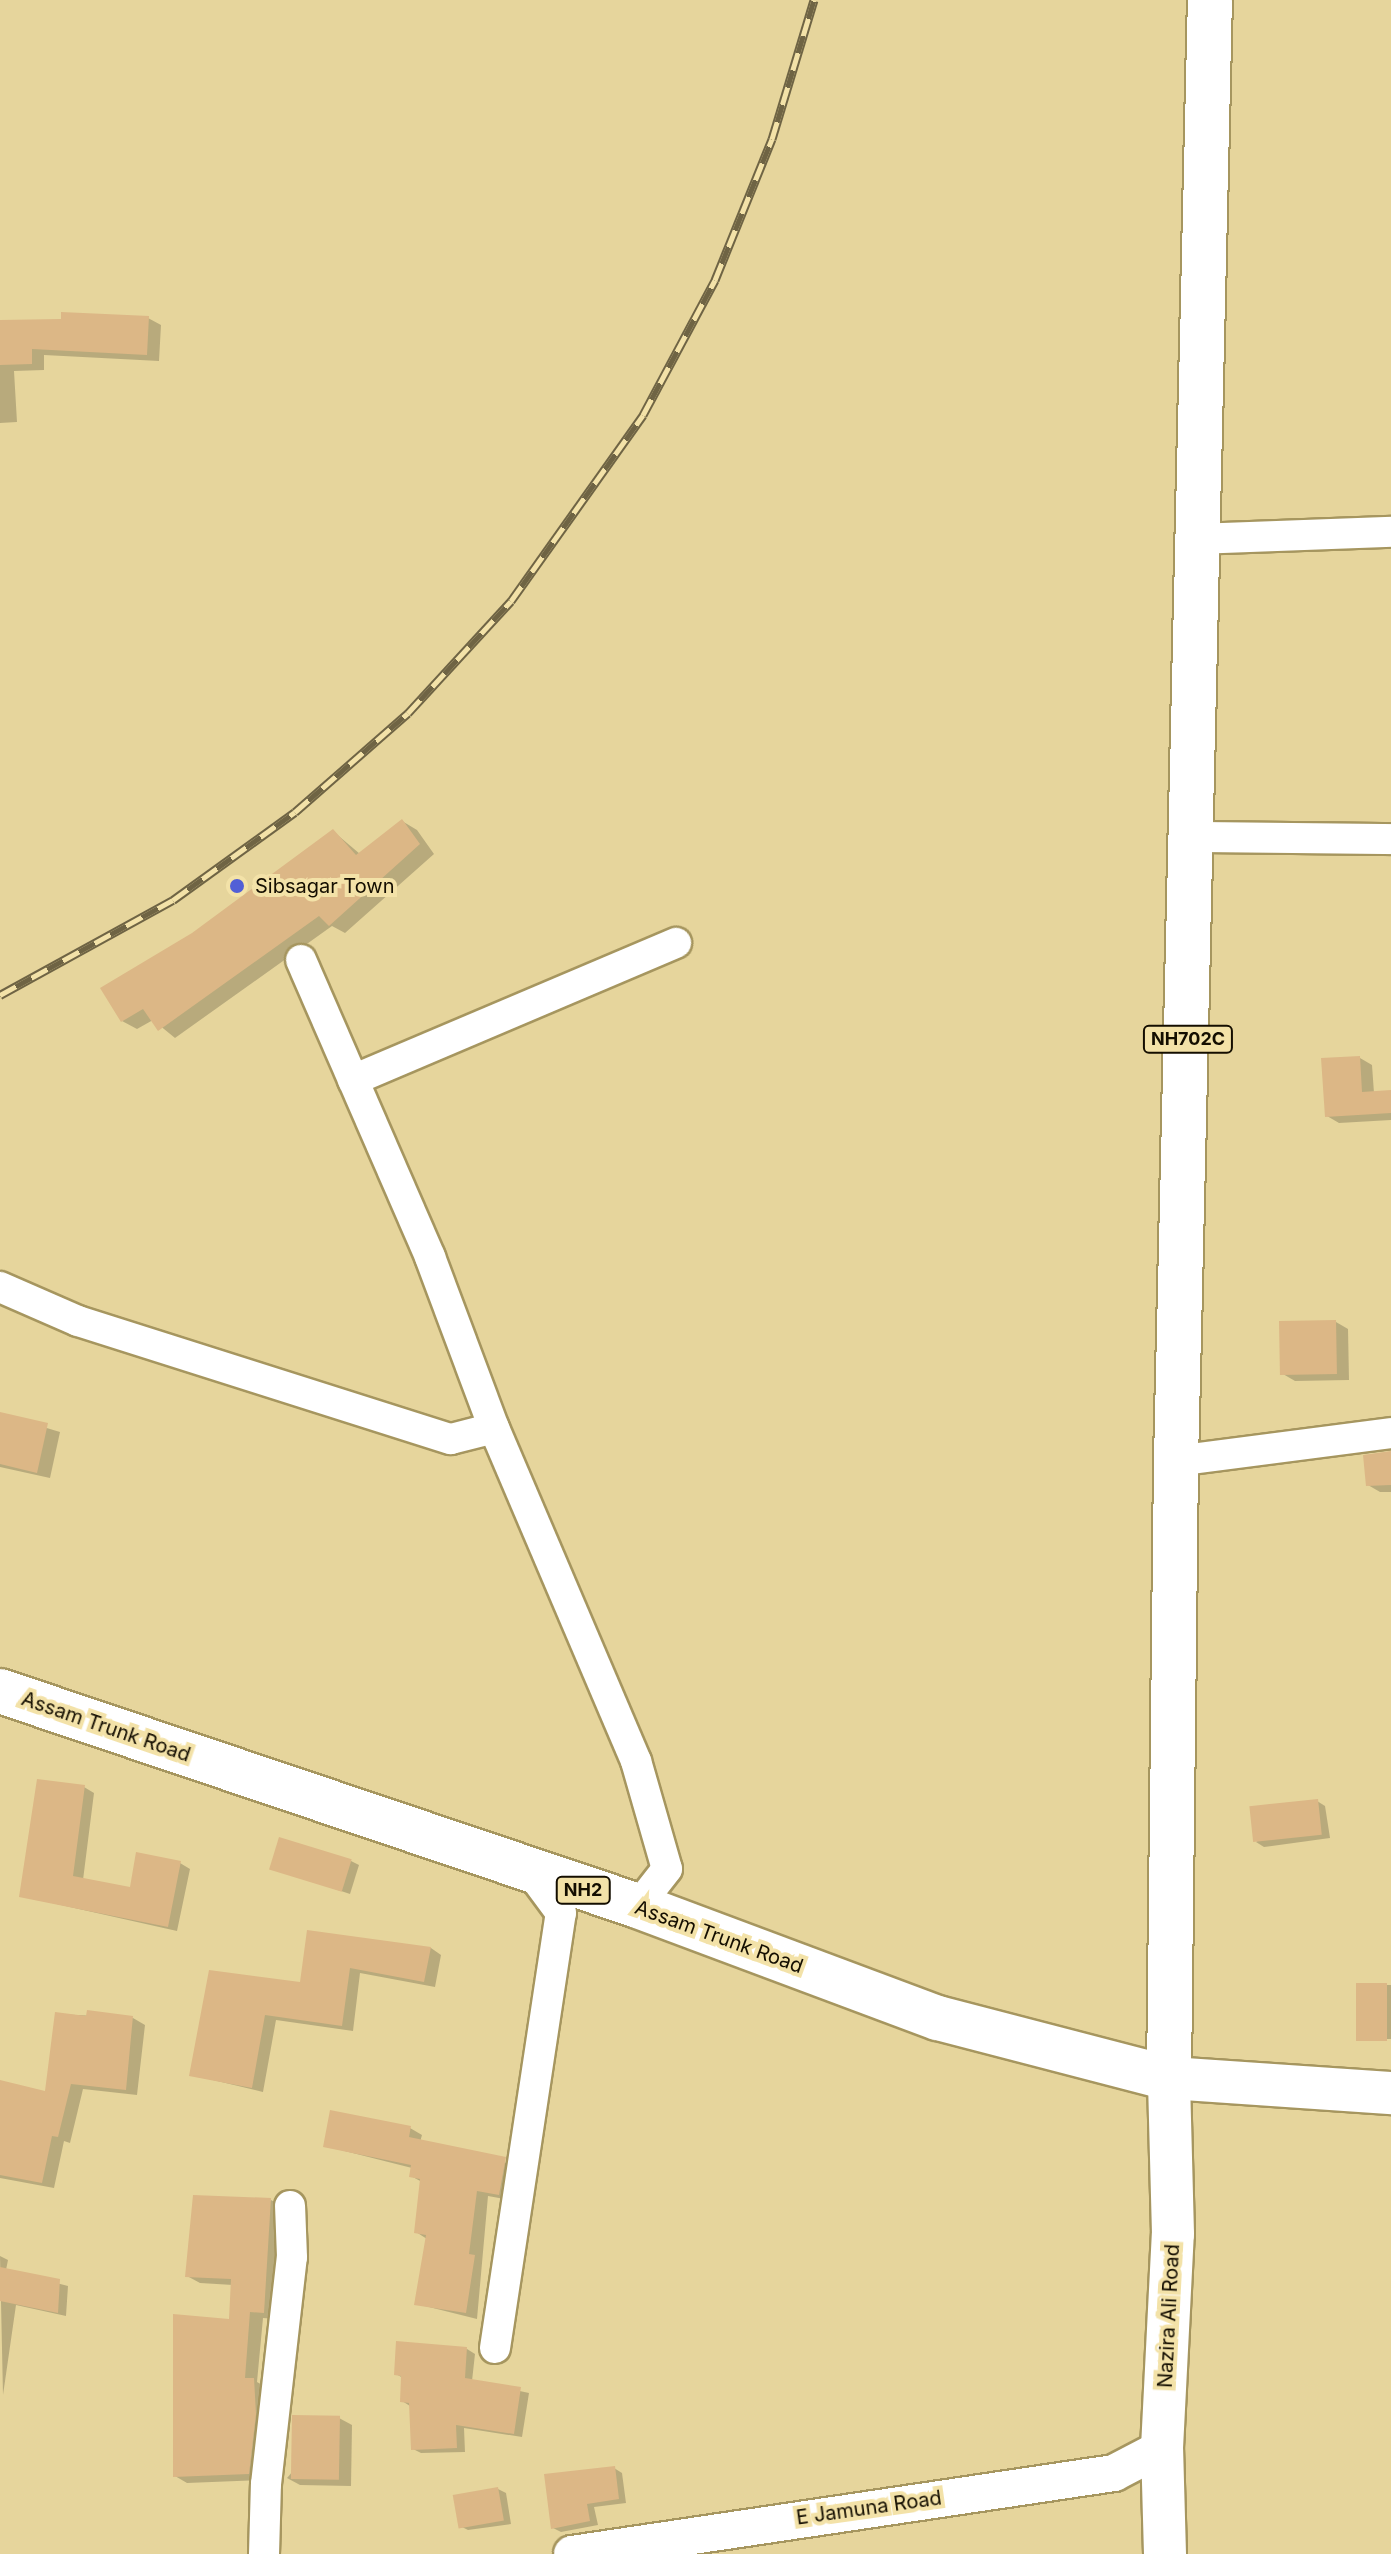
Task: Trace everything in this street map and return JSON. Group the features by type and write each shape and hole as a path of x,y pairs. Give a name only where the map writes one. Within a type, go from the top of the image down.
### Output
{"highway":[{"name":"NH702C","path":"1169,2078 1176,1461 1194,837 1197,539 1210,0"},
{"name":"Assam Trunk Road","path":"0,1691 532,1874 638,1906 938,2018 1169,2078"}],"main road":[{"path":"1169,2078 1391,2093"},
{"name":"Nazira Ali Road","path":"1165,2554 1162,2448 1173,2234 1169,2078"}],"street":[{"path":"1197,539 1391,532"},
{"path":"1194,837 1391,839"},
{"path":"353,1080 676,943"},
{"path":"301,960 430,1257 494,1428 636,1761 667,1869 638,1906"},
{"path":"0,1287 78,1321 451,1439 494,1428"},
{"path":"1176,1461 1391,1433"},
{"path":"495,2348 561,1913 532,1874"},
{"path":"264,2554 266,2484 292,2257 290,2206"},
{"name":"E Jamuna Road","path":"572,2554 1114,2473 1162,2448"}],"building":[{"path":"61,312 149,316 147,355 32,349 32,364 0,365 0,320 61,319"},
{"path":"402,819 420,844 329,926 319,916 158,1031 143,1009 121,1022 100,988 192,933 333,829 356,855"},
{"path":"1360,1056 1362,1092 1391,1090 1391,1113 1325,1117 1321,1058"},
{"path":"1336,1320 1337,1374 1280,1375 1279,1321"},
{"path":"0,1412 48,1423 37,1473 0,1464"},
{"path":"1391,1451 1391,1485 1366,1486 1363,1455"},
{"path":"37,1779 85,1785 73,1876 130,1887 136,1852 181,1861 168,1927 19,1897"},
{"path":"1318,1799 1322,1835 1253,1842 1249,1806"},
{"path":"279,1837 352,1859 342,1892 269,1870"},
{"path":"307,1930 431,1947 424,1982 350,1968 342,2026 265,2015 252,2088 189,2076 209,1970 300,1982"},
{"path":"1356,1983 1387,1983 1387,2041 1356,2041"},
{"path":"87,2010 133,2016 126,2090 71,2084 58,2137 52,2136 42,2183 0,2175 0,2080 45,2091 55,2012 86,2016"},
{"path":"330,2110 411,2126 409,2137 506,2157 499,2195 477,2191 469,2254 475,2255 466,2313 414,2305 426,2235 414,2233 420,2179 409,2177 411,2165 323,2147"},
{"path":"193,2195 271,2198 264,2313 250,2312 245,2378 254,2378 256,2414 249,2474 173,2477 173,2314 229,2319 231,2279 185,2277"},
{"path":"0,2267 60,2279 58,2313 0,2301"},
{"path":"396,2341 467,2347 465,2378 521,2387 514,2434 456,2425 457,2448 411,2450 409,2403 400,2402 401,2376 394,2375"},
{"path":"292,2415 340,2416 339,2480 291,2479"},
{"path":"615,2466 619,2499 587,2504 590,2521 551,2529 544,2474"},
{"path":"498,2487 504,2520 459,2528 453,2495"}],"railway":[{"path":"0,995 173,900 295,812 408,713 511,601 643,415 715,280 772,139 814,0"}],"place":[{"name":"Sibsagar Town","path":"237,886"}]}
